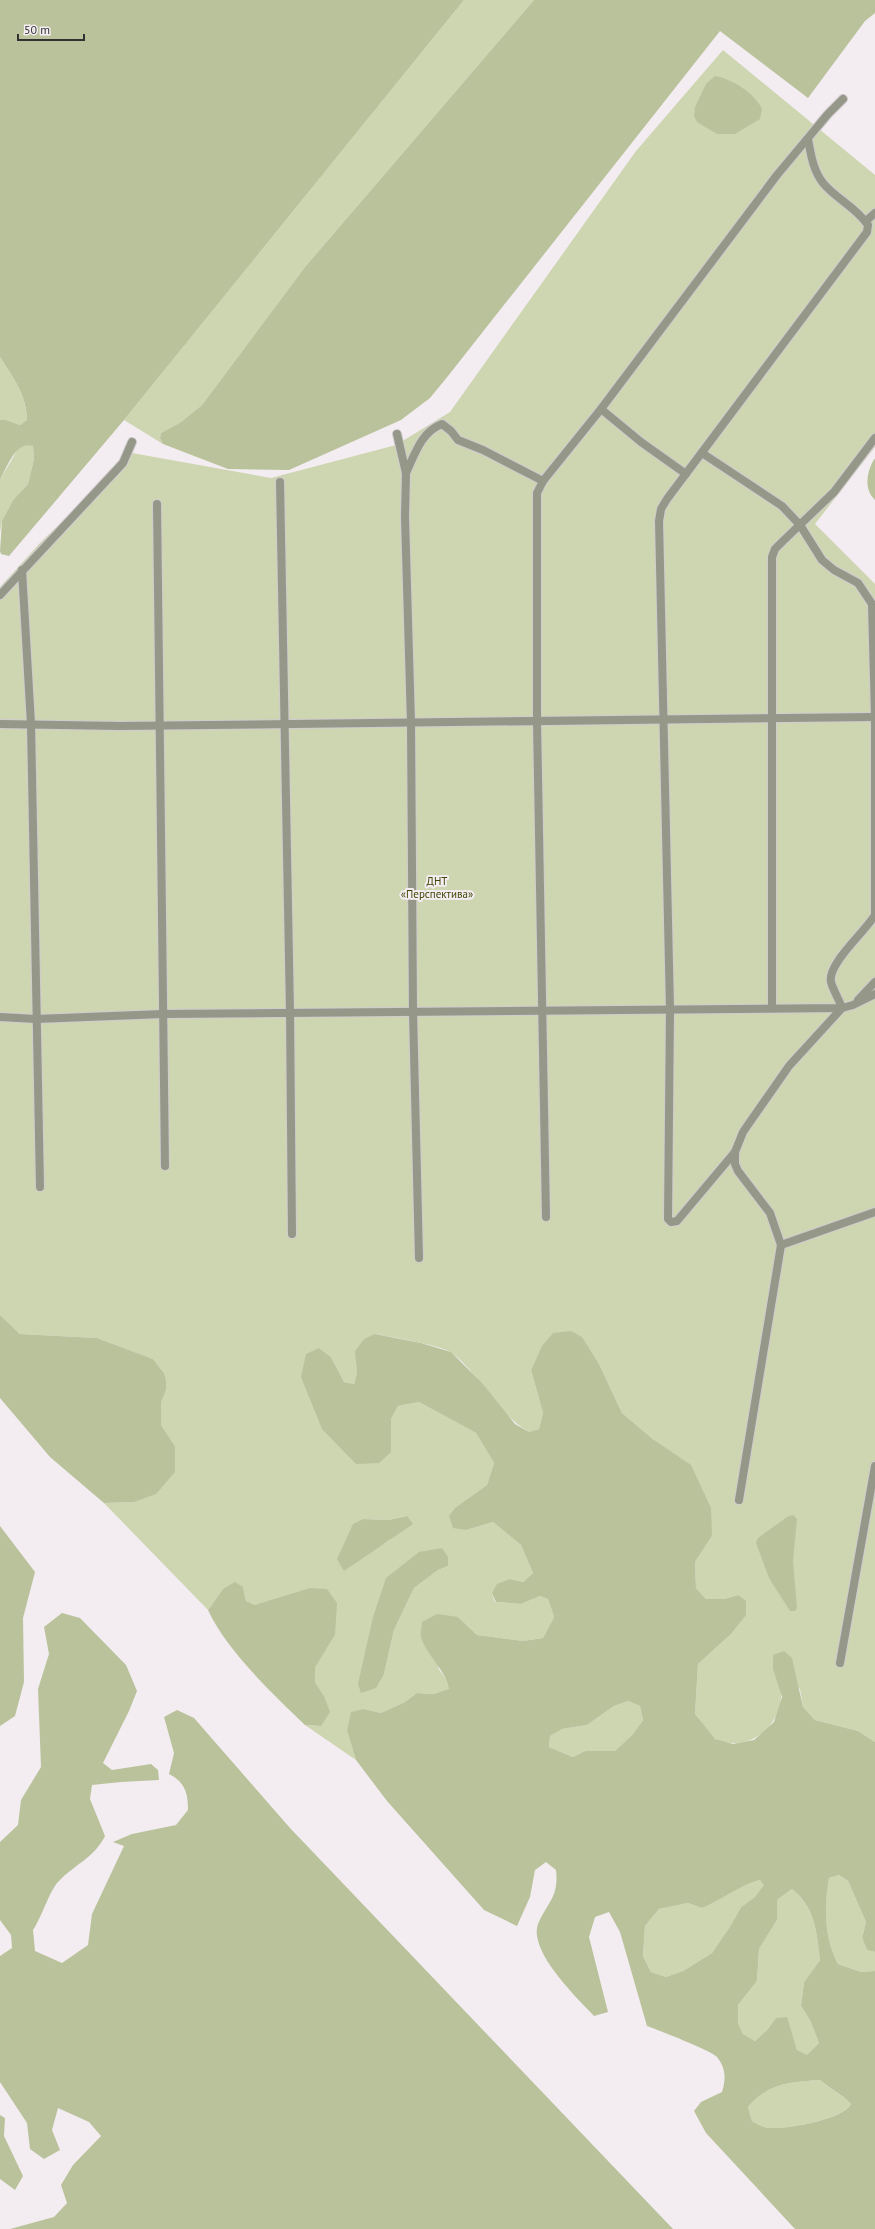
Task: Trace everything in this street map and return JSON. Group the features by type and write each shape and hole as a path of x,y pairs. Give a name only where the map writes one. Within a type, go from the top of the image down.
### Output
{"street":[{"path":"546,1217 536,722 537,493 543,481 601,409 777,175 808,140 828,114 843,99"},
{"path":"808,140 814,168 823,183 861,214 868,225 867,232 686,474 661,509 659,521 670,1009 668,1219 671,1222 677,1221 735,1152 743,1132 789,1066 842,1008"},
{"path":"866,221 875,213"},
{"path":"601,409 640,442 686,474"},
{"path":"406,473 422,439 434,427 442,424 451,431 458,440 483,450 543,481"},
{"path":"397,434 406,473 405,517 411,723 413,1011 419,1258"},
{"path":"772,1008 770,718 772,557 775,549 834,492 875,438"},
{"path":"0,595 123,463 132,442"},
{"path":"702,453 782,506 800,525 822,560 834,570 858,583 872,604 875,716 875,915 869,926 831,970 831,981 842,1008"},
{"path":"280,482 286,724 292,1234"},
{"path":"157,504 165,1166"},
{"path":"22,570 31,724 40,1187"},
{"path":"0,724 160,725 536,722 875,716"},
{"path":"853,1005 875,982"},
{"path":"0,1017 36,1019 163,1014 290,1012 842,1008 853,1005 875,994"},
{"path":"735,1152 735,1164 738,1171 770,1212 781,1245 739,1500"},
{"path":"781,1245 875,1212"},
{"path":"840,1663 875,1466"}],"green space":[{"path":"0,0 464,0 124,420 9,556 1,554 0,551 2,521 13,500 28,484 34,459 33,446 27,445 22,447 9,462 0,480 0,420 6,420 20,425 27,420 25,403 22,395 0,357"},
{"path":"464,0 534,0 305,267 202,405 181,422 161,433 160,438 163,444 124,420"},
{"path":"534,0 875,0 875,13 865,21 808,98 720,31 430,398 401,420 289,470 228,469 163,444 160,438 161,433 181,422 202,405 305,267"},
{"name":"ДНТ «Перспектива»","path":"723,50 875,175 875,447 815,524 875,584 875,1742 858,1731 815,1720 803,1707 800,1689 774,1662 774,1671 780,1689 781,1698 779,1709 768,1728 749,1740 739,1743 728,1743 717,1740 705,1728 695,1714 698,1664 730,1635 738,1595 724,1599 706,1599 696,1588 695,1562 712,1536 654,1440 622,1413 600,1366 553,1333 542,1347 531,1370 543,1413 539,1429 529,1432 498,1405 463,1362 452,1353 427,1344 375,1334 356,1351 357,1373 354,1384 344,1382 331,1357 319,1348 391,1452 391,1419 398,1406 419,1402 476,1433 494,1463 487,1485 456,1507 466,1530 493,1522 521,1545 533,1573 523,1582 510,1579 492,1593 495,1602 521,1604 540,1596 548,1599 554,1617 543,1638 523,1641 477,1635 458,1617 438,1668 449,1683 449,1690 434,1694 417,1693 405,1702 381,1713 364,1709 347,1731 356,1760 305,1725 321,1726 324,1696 315,1682 315,1668 335,1635 263,1604 255,1605 246,1601 243,1587 223,1589 208,1610 104,1503 134,1502 175,1446 161,1425 161,1401 166,1390 164,1373 153,1359 97,1338 20,1334 0,1315 0,587 40,543 132,453 271,478 396,445 450,412 636,151","holes":["406,1516 390,1540 357,1560 338,1559 345,1544 363,1519 388,1520","448,1557 448,1566 438,1570 414,1588 394,1630 384,1674 373,1617"]},
{"path":"715,76 729,80 754,97 762,109 760,119 735,134 717,134 697,122 694,116 695,107 706,84"},
{"path":"0,357 10,372 25,403 27,421 20,425 6,420 0,420"},
{"path":"27,444 33,446 34,459 28,484 13,500 2,521 0,532 0,480 19,447"},
{"path":"875,458 875,500 871,496 869,490 868,474"},
{"path":"0,1315 20,1334 97,1338 153,1359 164,1373 166,1381 166,1390 161,1402 161,1425 175,1446 175,1472 156,1494 134,1502 104,1503 50,1457 0,1398"},
{"path":"571,1331 582,1337 600,1366 622,1413 654,1440 691,1465 711,1508 712,1536 695,1562 696,1588 706,1599 724,1599 738,1595 746,1601 746,1615 730,1635 698,1664 695,1714 715,1739 733,1744 754,1740 774,1722 782,1697 773,1669 773,1655 784,1651 792,1658 803,1707 815,1720 858,1731 875,1742 875,1952 867,1950 862,1938 866,1922 848,1881 839,1875 829,1878 826,1900 826,1922 833,1954 838,1964 861,1972 875,1971 875,2229 795,2229 706,2133 694,2111 701,2102 722,2092 725,2078 724,2069 717,2057 706,2050 647,2026 620,1932 609,1912 595,1917 589,1937 608,2012 594,2016 566,1986 547,1960 540,1947 537,1935 538,1924 552,1898 556,1887 556,1870 546,1862 535,1870 530,1897 517,1926 484,1910 387,1801 356,1760 347,1731 351,1712 364,1709 381,1713 405,1702 417,1693 434,1694 449,1689 445,1677 423,1643 421,1635 422,1622 437,1614 458,1617 477,1635 523,1641 543,1638 554,1617 548,1599 540,1596 521,1604 496,1602 492,1593 497,1584 510,1579 523,1582 533,1573 521,1545 493,1522 466,1530 453,1528 449,1516 456,1507 487,1485 494,1463 476,1433 419,1402 398,1406 391,1419 391,1452 379,1463 356,1464 322,1429 301,1377 306,1354 319,1348 331,1357 344,1382 354,1384 357,1373 355,1351 364,1339 375,1334 421,1343 451,1352 482,1383 515,1424 529,1432 539,1429 543,1413 531,1370 542,1346 553,1333","holes":["628,1701 640,1706 643,1720 633,1734 615,1751 585,1751 573,1757 549,1747 550,1736 562,1729 587,1725 614,1706","760,1880 764,1885 755,1897 741,1907 712,1953 683,1971 666,1977 651,1972 643,1956 645,1926 659,1909 688,1903 702,1908 753,1882","792,1889 800,1896 806,1904 814,1921 818,1940 820,1960 804,1982 801,2006 810,2020 819,2043 807,2055 797,2050 787,2017 776,2018 767,2030 755,2041 743,2034 738,2023 738,2005 757,1981 759,1949 777,1920 777,1900","820,2080 844,2097 851,2104 846,2110 837,2115 801,2125 768,2128 752,2121 748,2107 764,2093 781,2085"]},
{"path":"793,1515 797,1519 793,1561 797,1608 795,1611 790,1611 769,1578 756,1543 758,1538 787,1517"},
{"path":"407,1516 413,1524 344,1571 337,1559 353,1524 363,1519 388,1520"},
{"path":"0,1526 35,1572 23,1618 24,1682 15,1716 0,1726"},
{"path":"442,1548 448,1557 448,1566 438,1570 414,1588 394,1630 384,1674 376,1688 361,1693 358,1684 373,1617 386,1578 419,1552"},
{"path":"235,1582 243,1587 246,1601 255,1605 310,1588 327,1589 337,1603 335,1635 315,1668 315,1682 324,1696 330,1712 321,1726 305,1725 251,1671 238,1656 216,1625 208,1610 223,1589"},
{"path":"62,1613 80,1618 126,1665 137,1691 129,1711 103,1763 112,1770 151,1764 158,1770 159,1780 92,1785 90,1799 105,1836 101,1844 65,1875 52,1890 33,1930 35,1951 62,1963 88,1945 92,1914 124,1846 113,1842 132,1834 176,1825 188,1810 186,1793 182,1784 169,1774 174,1753 164,1717 177,1710 194,1718 290,1828 673,2229 10,2229 54,2217 67,2203 61,2185 73,2165 101,2136 89,2122 58,2108 52,2130 60,2150 44,2159 30,2149 27,2123 0,2082 0,1956 12,1948 11,1935 0,1920 0,1842 18,1825 21,1800 41,1767 38,1689 49,1654 44,1627"},
{"path":"628,1701 640,1706 643,1720 633,1734 615,1751 585,1751 573,1757 549,1747 550,1736 562,1729 587,1725 614,1706"},
{"path":"839,1875 848,1881 866,1922 862,1938 867,1950 875,1952 875,1971 861,1972 838,1964 833,1954 826,1922 826,1900 829,1878"},
{"path":"760,1880 765,1885 755,1897 741,1907 712,1953 683,1971 666,1977 651,1972 643,1956 645,1926 659,1909 688,1903 702,1908 745,1885"},
{"path":"792,1889 806,1904 814,1921 820,1960 804,1982 801,2006 810,2020 819,2043 807,2056 797,2050 792,2035 776,2018 767,2030 755,2041 743,2034 738,2023 738,2005 757,1981 759,1949 777,1920 777,1900"},
{"path":"820,2080 844,2097 851,2104 846,2110 826,2119 789,2127 768,2128 752,2121 748,2107 756,2099 772,2088 790,2083"},
{"path":"0,2115 5,2118 4,2136 23,2176 15,2190 0,2179"}]}
